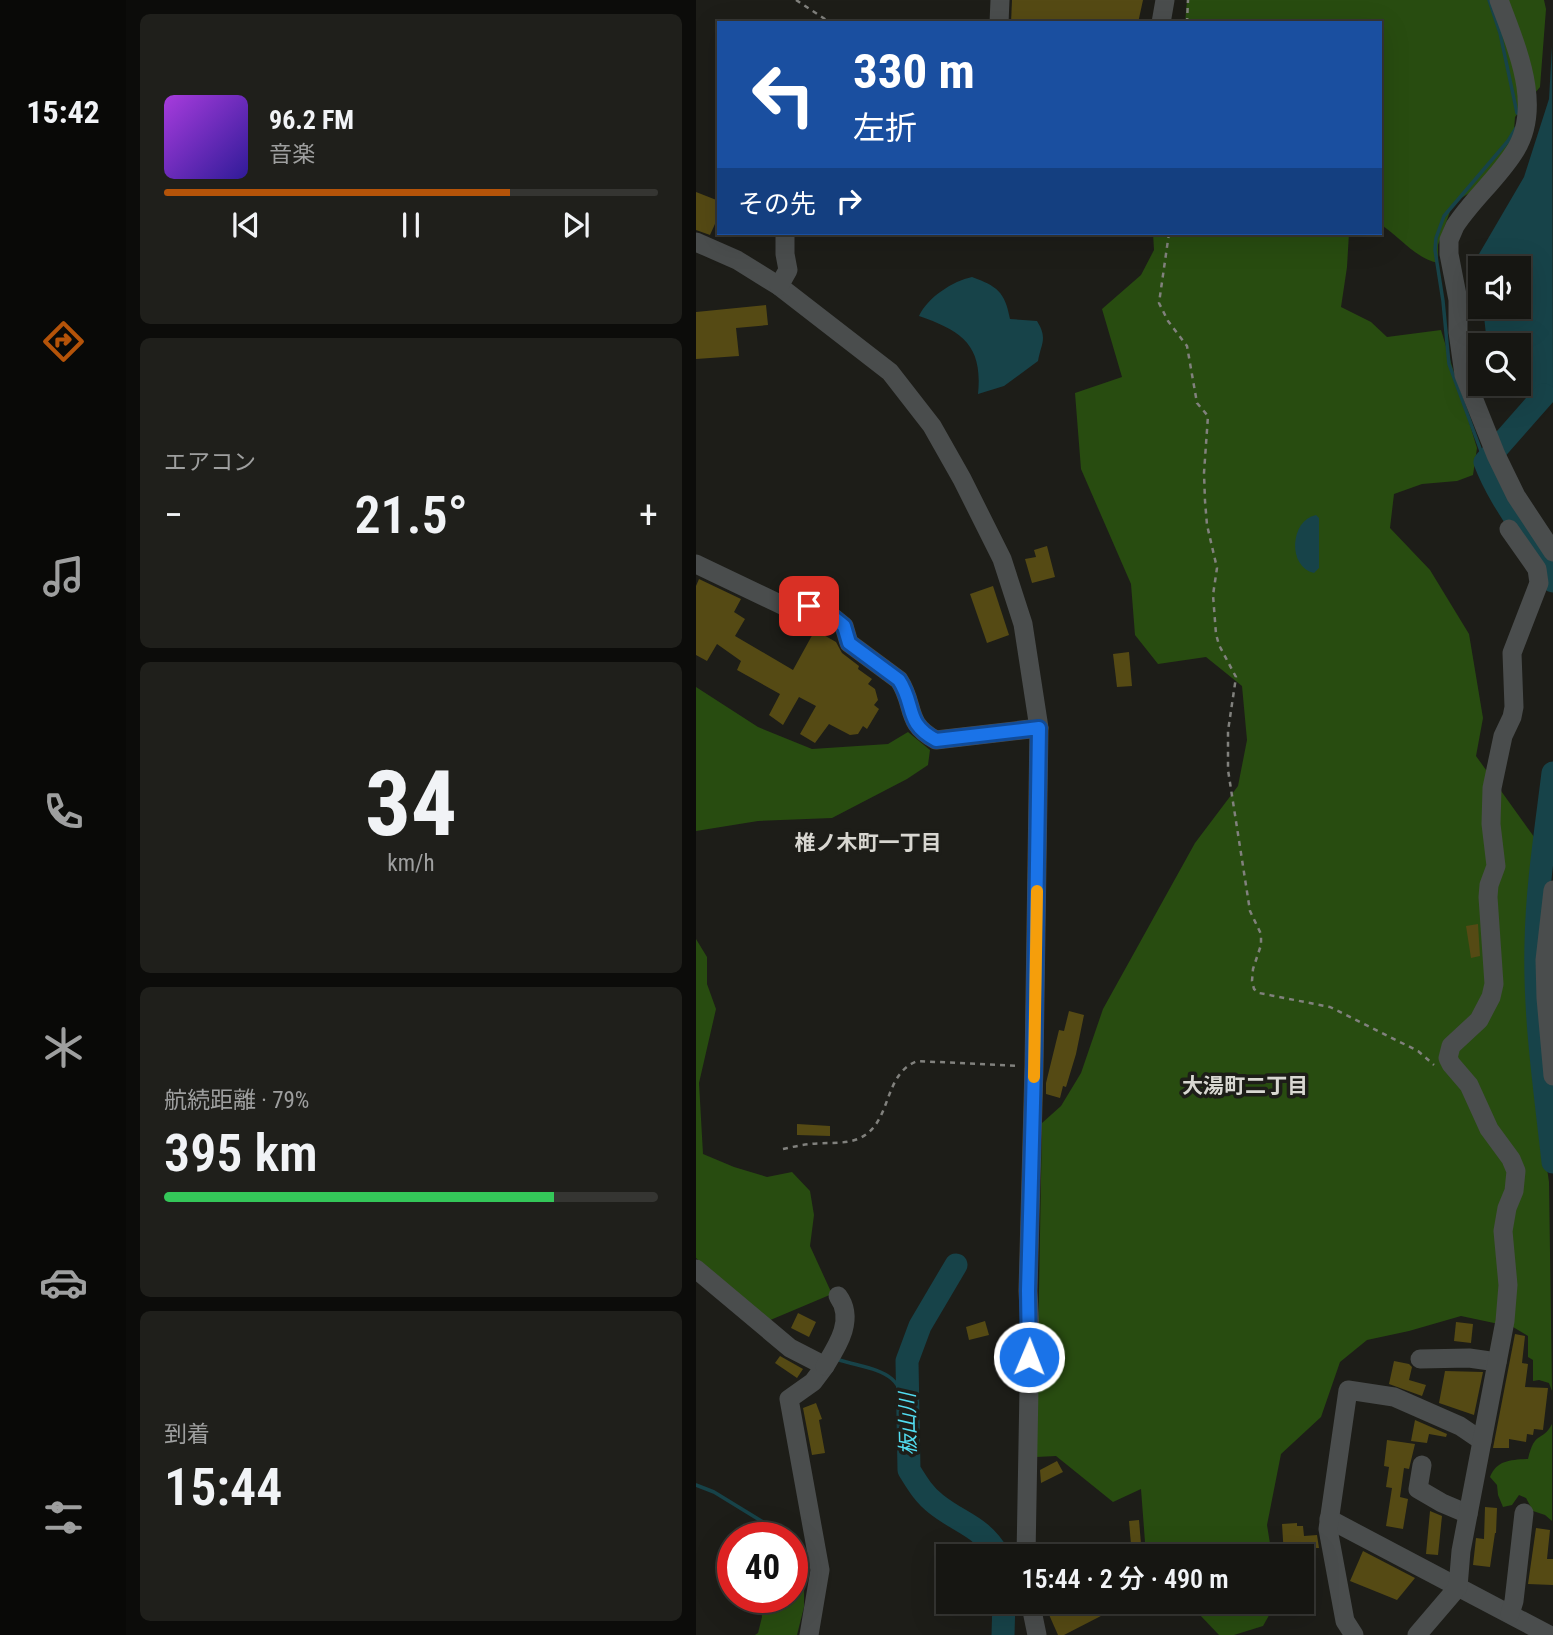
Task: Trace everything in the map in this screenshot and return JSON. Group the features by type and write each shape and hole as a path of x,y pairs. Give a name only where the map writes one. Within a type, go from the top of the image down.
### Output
{"street":[{"path":"999,21 1000,0"},
{"path":"1161,21 1166,0"},
{"path":"1499,0 1513,34 1522,73 1527,100 1526,126 1514,152 1455,226 1449,240 1449,254 1458,300 1458,332 1464,375 1496,455 1516,496 1552,552"},
{"path":"779,286 788,270 785,235"},
{"path":"696,242 737,260 779,286 890,372 938,436 963,479 1002,559 1023,624 1039,728 1028,1291 1030,1331 1026,1544"},
{"path":"1417,1635 1458,1587 1461,1551 1505,1321 1508,1285 1503,1231 1507,1208 1517,1181 1511,1159 1489,1129 1470,1085 1448,1058 1451,1046 1479,1020 1491,997 1494,984 1488,897 1496,858 1491,824 1492,788 1503,736 1514,707 1512,653 1539,583 1537,569 1509,529"},
{"path":"696,564 784,606 809,606 828,613 844,626 849,643 899,680 905,688 915,724 936,740 1039,728"},
{"path":"1552,890 1545,960 1552,1076"},
{"path":"696,1269 790,1348 826,1366"},
{"path":"810,1635 820,1570 789,1399 813,1381 826,1366 838,1345 846,1314 838,1296"},
{"path":"1420,1359 1469,1358 1497,1362"},
{"path":"1354,1635 1345,1621 1328,1529 1348,1391 1394,1397 1460,1426 1482,1441"},
{"path":"1422,1465 1418,1489 1468,1514"},
{"path":"1510,1614 1524,1513"},
{"path":"1329,1519 1549,1635"},
{"path":"1033,1614 1037,1635"}],"path":[{"path":"796,0 828,21"},
{"path":"1187,21 1188,0"},
{"path":"1169,235 1159,303 1168,321 1187,346 1197,403 1208,416 1204,473 1208,525 1217,568 1213,595 1216,634 1236,677 1228,731 1228,770 1250,911 1261,934 1261,945 1253,969 1254,989 1259,993 1330,1007 1418,1051 1435,1067"},
{"path":"783,1149 845,1142 858,1139 871,1131 882,1116 899,1073 906,1065 916,1061 1034,1066"}],"green space":[{"path":"1187,0 1544,0 1546,9 1540,87 1515,117 1513,145 1489,181 1453,203 1438,245 1438,263 1415,252 1382,226 1382,21 1185,21"},
{"path":"1153,235 1349,235 1341,307 1371,322 1387,337 1441,330 1477,448 1473,475 1457,481 1422,484 1394,494 1390,528 1430,570 1469,634 1483,718 1476,756 1537,841 1532,1015 1540,1120 1549,1182 1552,1391 1549,1383 1533,1381 1533,1360 1528,1357 1528,1336 1513,1327 1461,1316 1367,1340 1340,1362 1321,1417 1281,1454 1267,1525 1270,1544 1145,1544 1141,1489 1113,1502 1056,1456 1036,1457 1042,1123 1061,1106 1081,1073 1103,1009 1195,843 1238,786 1247,740 1242,686 1206,657 1158,664 1135,635 1131,584 1081,469 1075,393 1122,377 1102,309 1141,275 1154,250"},
{"path":"696,687 758,727 812,749 888,744 908,732 930,750 928,765 907,779 832,818 758,821 696,831"},
{"path":"696,939 707,957 707,984 716,1009 699,1083 703,1154 767,1177 792,1172 810,1191 814,1215 810,1246 832,1294 768,1321 696,1258"},
{"path":"1552,1424 1552,1521 1533,1511 1526,1498 1519,1495 1512,1505 1503,1507 1497,1485 1490,1477 1501,1464 1528,1459 1533,1444"},
{"path":"762,1613 802,1613 797,1635 755,1635"},
{"path":"1199,1614 1270,1614 1263,1626 1234,1635 1219,1635"}],"water":[{"path":"1552,46 1553,397 1531,393 1531,333 1486,333 1484,319 1531,319 1531,256 1479,254 1524,177 1549,99"},
{"path":"972,277 998,291 1005,302 1010,319 1037,321 1043,337 1038,361 1004,386 978,394 977,363 966,342 958,334 919,316 928,302 942,291"},
{"path":"1316,515 1319,518 1319,568 1314,573 1299,562 1295,544 1301,525"}],"building":[{"path":"1012,0 1143,0 1138,21 1011,21"},
{"path":"696,192 717,200 717,219 710,235 696,230"},
{"path":"766,305 768,325 736,328 739,356 696,359 696,312"},
{"path":"1047,546 1055,577 1032,583 1025,559 1036,557 1034,550"},
{"path":"699,579 741,599 734,612 745,619 735,636 793,670 815,630 836,642 842,653 872,679 868,684 875,689 878,700 874,705 879,709 867,729 863,726 858,734 850,735 829,724 815,743 800,734 816,706 799,697 783,725 769,715 780,694 737,670 741,661 717,644 707,661 696,655 696,586"},
{"path":"993,586 1009,635 987,643 970,594"},
{"path":"1129,652 1132,686 1117,687 1113,654"},
{"path":"1478,924 1480,956 1471,958 1466,926"},
{"path":"1069,1011 1084,1015 1076,1054 1060,1098 1046,1094 1046,1083 1059,1030 1064,1031"},
{"path":"797,1124 830,1126 830,1136 797,1135"},
{"path":"798,1313 816,1322 809,1337 791,1328"},
{"path":"985,1321 989,1335 969,1340 966,1327"},
{"path":"1456,1322 1473,1324 1471,1343 1454,1341"},
{"path":"1515,1334 1525,1336 1522,1363 1528,1364 1525,1387 1548,1388 1543,1430 1534,1429 1533,1435 1527,1434 1526,1442 1509,1439 1509,1448 1493,1448"},
{"path":"780,1356 803,1369 797,1378 775,1363"},
{"path":"1394,1361 1412,1367 1409,1380 1426,1385 1422,1396 1389,1384"},
{"path":"1445,1371 1483,1372 1474,1415 1439,1403"},
{"path":"816,1403 822,1419 819,1420 825,1453 812,1455 803,1408"},
{"path":"1415,1420 1447,1434 1446,1437 1429,1434 1427,1443 1411,1441"},
{"path":"1387,1440 1415,1444 1409,1469 1404,1468 1400,1497 1408,1499 1403,1529 1386,1526 1392,1488 1386,1487 1389,1467 1384,1466"},
{"path":"1057,1461 1063,1472 1041,1483 1040,1470"},
{"path":"1485,1507 1497,1508 1490,1567 1473,1565 1476,1538 1484,1539"},
{"path":"1430,1511 1442,1516 1438,1555 1426,1554"},
{"path":"1139,1520 1141,1544 1131,1544 1129,1521"},
{"path":"1297,1523 1297,1526 1303,1526 1304,1536 1317,1535 1319,1548 1314,1548 1314,1544 1283,1544 1282,1524"},
{"path":"1536,1528 1550,1530 1547,1559 1553,1559 1553,1585 1528,1584"},
{"path":"1363,1551 1415,1578 1397,1600 1350,1581"},
{"path":"1049,1614 1105,1614 1064,1635 1058,1635"}],"waterway":[{"path":"1489,0 1500,33 1517,113"},
{"path":"1485,462 1449,364 1435,250 1436,238 1444,216 1516,128"},
{"path":"1544,395 1485,462 1500,493 1553,581"},
{"path":"1553,773 1542,858 1536,943 1541,1052 1553,1162"},
{"name":"板山川","path":"956,1265 920,1326 907,1361 909,1470 932,1500 978,1531 990,1544"},
{"path":"836,1359 876,1370 894,1381 905,1402 907,1419"},
{"path":"696,1485 714,1492 763,1522"},
{"name":"板山川","path":"1003,1635 1004,1614"}],"slow traffic":[{"path":"1034,1077 1037,891"}],"district":[{"name":"椎ノ木町一丁目","path":"868,843"},
{"name":"大湯町二丁目","path":"1245,1086"}],"route":[{"path":"809,606 828,613 844,626 849,643 899,680 905,688 915,724 926,735 936,740 1039,728 1029,1357"}]}
